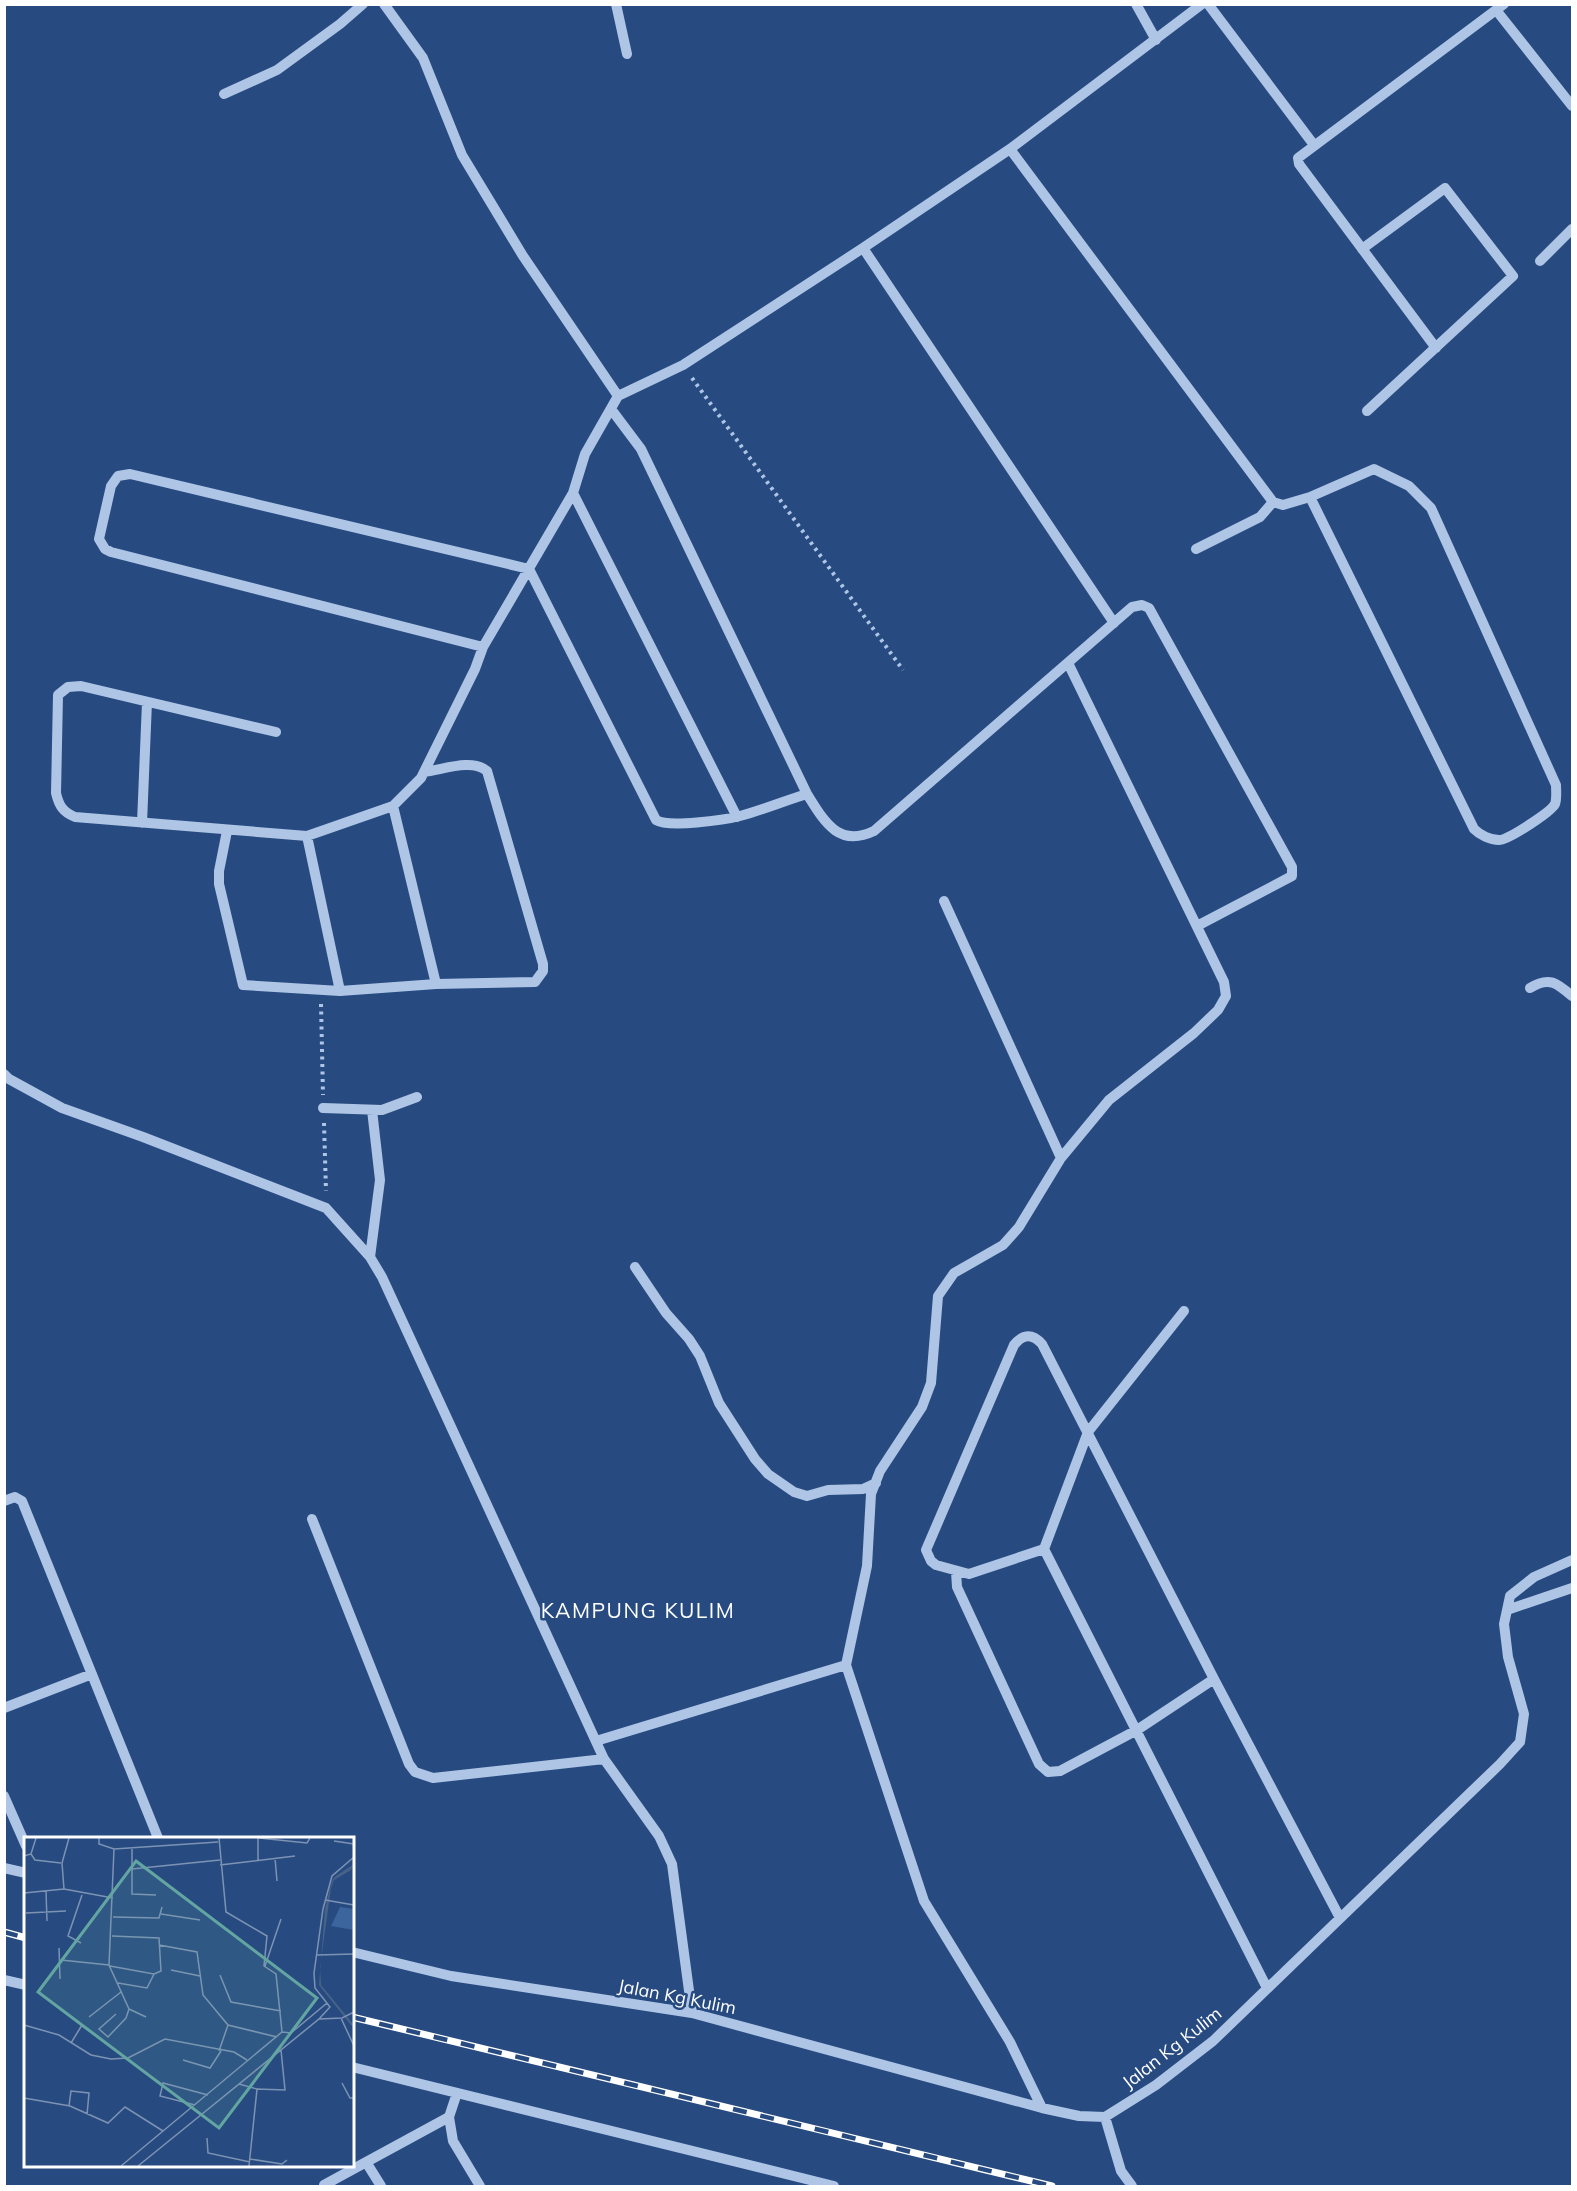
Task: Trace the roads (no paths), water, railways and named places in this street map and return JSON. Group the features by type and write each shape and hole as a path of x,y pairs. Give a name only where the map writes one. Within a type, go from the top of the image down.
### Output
{"street":[{"path":"224,94 277,70 340,24 363,4"},
{"path":"384,4 423,58 462,154 523,256 618,396"},
{"path":"616,4 627,54"},
{"path":"1136,4 1156,39"},
{"path":"276,732 81,686 68,687 58,695 56,793 58,804 65,813 75,817 307,836 393,806 424,772 475,669 483,647 573,493 585,454 618,396 682,365 863,248 1010,149 1202,4"},
{"path":"1209,4 1314,145"},
{"path":"1436,348 1298,158 1500,7 1572,106"},
{"path":"1010,149 1273,502 1283,505 1310,497 1374,469 1409,486 1431,508 1556,785 1555,804 1550,811 1508,838 1494,840 1479,834 1470,822 1310,497"},
{"path":"1362,249 1445,188 1513,274 1512,279 1367,411"},
{"path":"1540,261 1572,229"},
{"path":"863,248 1114,623"},
{"path":"611,409 641,449 807,794 821,816 836,831 848,837 861,837 874,831 1132,608 1142,605 1149,608 1292,867 1292,876 1197,926"},
{"path":"483,647 111,552 105,549 99,539 114,480 118,476 130,474 530,569 656,820 661,824 674,824 737,817 807,794"},
{"path":"573,493 737,817"},
{"path":"1196,549 1260,517 1273,502"},
{"path":"1042,2108 1010,2042 924,1901 846,1665 867,1566 871,1494 880,1471 922,1407 931,1383 938,1296 954,1273 1003,1245 1019,1227 1061,1158 1109,1100 1194,1033 1218,1010 1226,996 1224,982 1068,663"},
{"path":"142,823 147,702"},
{"path":"227,831 219,871 219,884 243,985 340,992 436,984 528,984 535,982 543,971 486,771 472,765 424,772"},
{"path":"393,806 436,984"},
{"path":"307,836 340,992"},
{"path":"944,901 1061,1158"},
{"path":"1530,988 1540,982 1551,982 1572,996"},
{"path":"4,1074 62,1108 326,1208 370,1257 382,1277 604,1759 659,1836 672,1864 692,2013"},
{"path":"323,1108 382,1110 417,1097"},
{"path":"370,1257 380,1180 372,1110"},
{"path":"635,1267 666,1313 690,1339 700,1356 719,1403 755,1459 768,1474 794,1492 807,1496 828,1491 863,1489 876,1483"},
{"path":"1184,1311 1088,1432 1044,1549 1268,1988"},
{"path":"1044,1549 969,1574 956,1572 931,1562 927,1556 928,1544 1014,1345 1019,1338 1028,1335 1036,1337 1042,1344 1340,1918"},
{"path":"4,1500 15,1497 22,1501 157,1837"},
{"path":"312,1519 415,1772 433,1778 604,1759"},
{"path":"1506,1610 1510,1596 1534,1577 1572,1560"},
{"path":"956,1572 957,1587 1042,1769 1060,1771 1137,1730 1214,1679"},
{"path":"1506,1610 1572,1588"},
{"name":"Jalan Kg Kulim","path":"354,1952 451,1976 692,2013 1042,2108 1079,2116 1106,2117 1156,2085 1213,2041 1500,1764 1520,1742 1524,1714 1508,1657 1504,1624 1506,1610"},
{"path":"596,1741 846,1665"},
{"path":"4,1708 92,1674"},
{"path":"4,1796 24,1841"},
{"path":"4,1868 24,1873"},
{"path":"4,1980 24,1985"},
{"path":"354,2067 834,2187"},
{"path":"457,2093 449,2117 453,2141 480,2187"},
{"path":"324,2185 449,2117"},
{"path":"1106,2117 1121,2171 1132,2187"},
{"path":"366,2162 381,2187"}],"railway":[{"path":"4,1932 24,1937"},
{"path":"354,2017 1052,2186"}],"district":[{"name":"KAMPUNG KULIM","path":"638,1611"}]}
